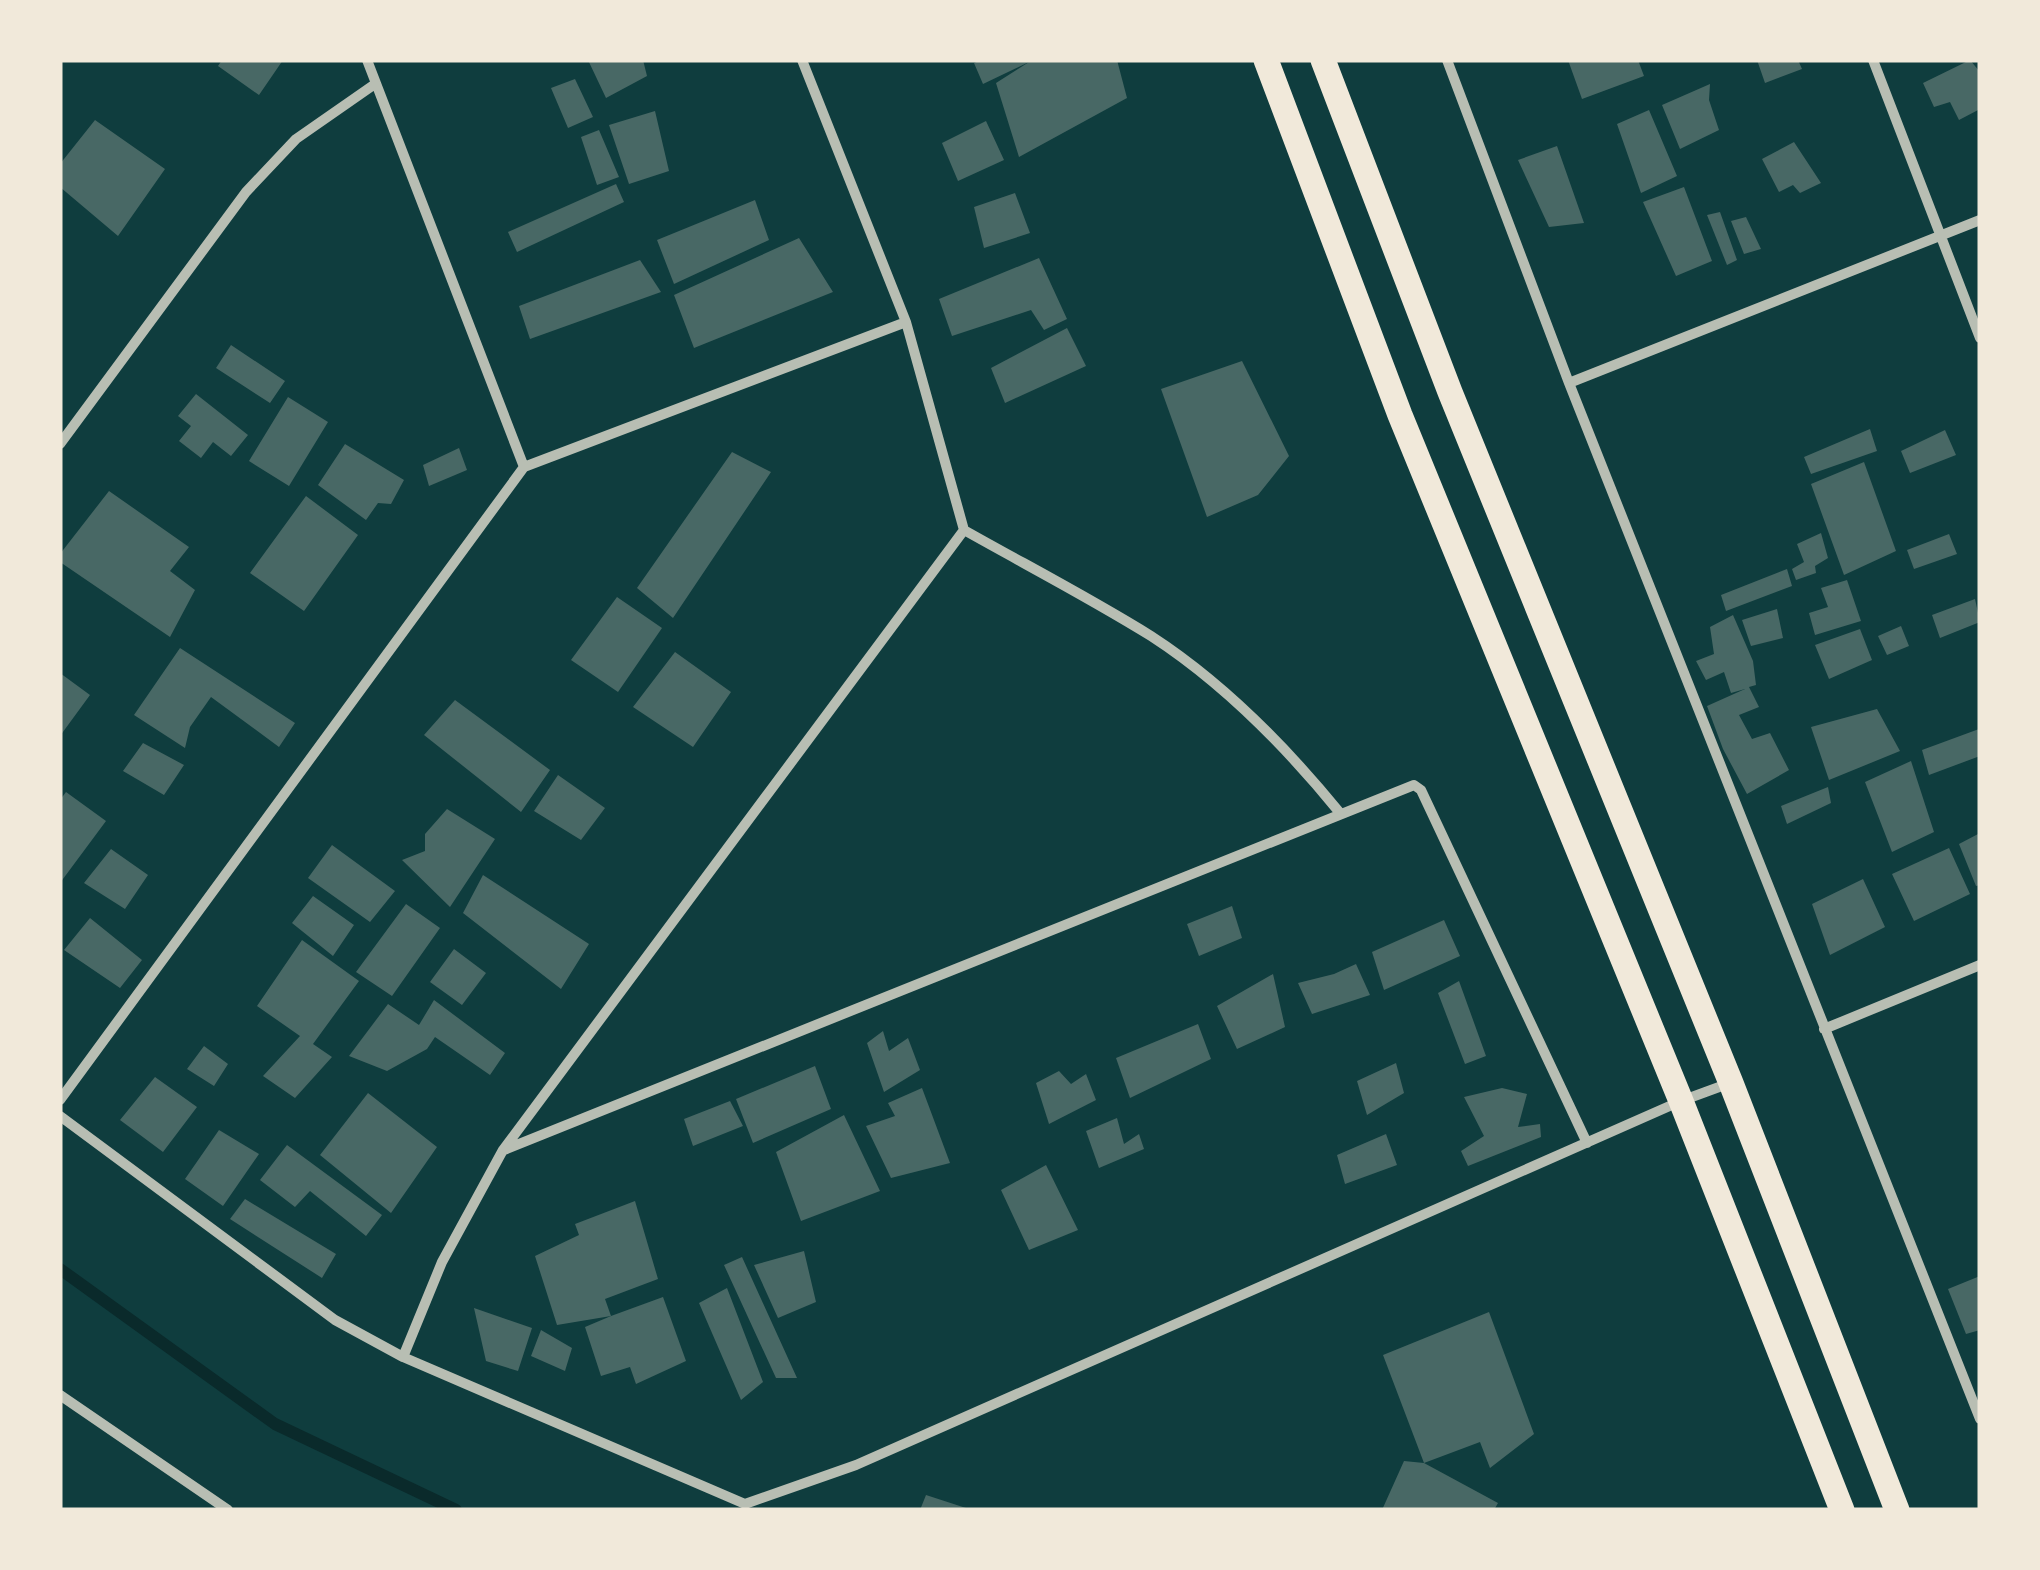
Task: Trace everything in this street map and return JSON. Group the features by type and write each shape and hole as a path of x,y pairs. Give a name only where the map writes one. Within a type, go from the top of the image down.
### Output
{"main road":[{"path":"1266,60 1400,415 1682,1101 1842,1510"},
{"path":"1324,60 1450,392 1731,1083 1896,1510"}],"street":[{"path":"366,60 524,467"},
{"path":"802,60 906,322 964,530 1166,648 1208,679 1302,767 1340,813"},
{"path":"1447,60 1569,383 1980,1419"},
{"path":"1873,60 1980,338"},
{"path":"60,444 246,192 296,139 375,84"},
{"path":"1569,383 1980,220"},
{"path":"60,1100 524,467 906,322"},
{"path":"403,1358 442,1262 502,1150 964,530"},
{"path":"502,1150 1414,786 1421,790 1587,1143"},
{"path":"1824,1029 1980,965"},
{"path":"60,1116 334,1320 403,1358 743,1507 856,1465 1682,1101 1731,1083"},
{"path":"60,1395 228,1510"}],"building":[{"path":"222,60 283,60 259,95 218,66"},
{"path":"588,60 643,60 647,76 606,98"},
{"path":"1117,60 1127,98 1019,157 996,83 1029,62 983,84 974,63"},
{"path":"1568,60 1638,60 1644,76 1582,99"},
{"path":"1757,60 1798,60 1802,69 1765,83"},
{"path":"1970,60 1980,72 1980,109 1959,120 1950,102 1934,107 1923,83"},
{"path":"575,79 593,117 568,128 551,88"},
{"path":"1710,84 1709,100 1719,130 1680,149 1662,105"},
{"path":"1649,110 1677,176 1641,193 1617,124"},
{"path":"655,111 669,171 629,184 609,125"},
{"path":"95,120 165,169 118,236 60,187 60,164"},
{"path":"986,121 1004,160 958,181 942,143"},
{"path":"599,130 619,177 597,185 581,137"},
{"path":"1794,142 1821,183 1800,193 1793,185 1779,192 1762,159"},
{"path":"1557,146 1584,223 1549,227 1518,160"},
{"path":"616,184 624,202 517,252 508,232"},
{"path":"1684,187 1712,261 1676,276 1643,202"},
{"path":"1015,193 1030,233 984,248 974,207"},
{"path":"755,200 769,240 674,284 657,240"},
{"path":"1720,212 1737,260 1727,265 1707,215"},
{"path":"1746,217 1761,249 1744,254 1731,221"},
{"path":"799,238 833,292 694,348 674,295"},
{"path":"1039,258 1067,319 1044,330 1031,310 952,336 939,299"},
{"path":"640,260 661,292 530,339 519,306"},
{"path":"1067,328 1086,366 1005,403 991,368"},
{"path":"231,345 285,381 270,403 216,368"},
{"path":"1242,361 1289,456 1258,495 1207,517 1161,389"},
{"path":"196,394 248,435 231,456 213,442 201,458 179,441 191,426 178,416"},
{"path":"288,397 328,422 289,486 249,461"},
{"path":"1870,429 1877,451 1811,474 1804,457"},
{"path":"1945,430 1956,455 1910,473 1901,451"},
{"path":"345,444 404,480 391,504 378,503 366,520 318,485"},
{"path":"459,448 467,470 429,486 423,465"},
{"path":"732,452 771,472 673,618 637,588"},
{"path":"1864,462 1896,551 1844,575 1811,484"},
{"path":"109,491 189,547 170,571 195,590 170,637 60,562 60,554"},
{"path":"306,496 358,535 304,611 250,573"},
{"path":"1821,533 1828,558 1815,566 1816,573 1796,580 1792,569 1804,562 1797,544"},
{"path":"1949,534 1957,554 1914,569 1907,550"},
{"path":"1787,569 1792,586 1726,611 1721,595"},
{"path":"1847,580 1861,621 1815,635 1809,613 1828,607 1821,588"},
{"path":"617,597 662,628 618,692 571,660"},
{"path":"1975,599 1980,622 1940,638 1932,615"},
{"path":"1777,609 1783,638 1751,646 1742,620"},
{"path":"1733,615 1753,661 1756,685 1749,687 1759,707 1739,715 1752,739 1770,733 1789,770 1747,794 1723,749 1707,706 1745,689 1731,693 1724,672 1706,680 1696,661 1714,654 1710,627"},
{"path":"1901,626 1909,646 1887,655 1878,636"},
{"path":"1860,629 1872,660 1829,679 1815,645"},
{"path":"180,648 295,723 279,747 211,697 190,727 185,748 134,715"},
{"path":"675,652 731,692 693,747 633,707"},
{"path":"60,673 90,695 60,736"},
{"path":"455,700 550,770 521,812 424,735"},
{"path":"1877,709 1900,751 1829,780 1811,727"},
{"path":"1979,729 1980,756 1929,775 1922,750"},
{"path":"143,743 184,765 164,795 123,771"},
{"path":"1911,761 1934,832 1892,852 1865,782"},
{"path":"558,775 605,808 581,840 534,811"},
{"path":"1828,787 1831,803 1787,824 1781,806"},
{"path":"66,792 106,821 60,883 60,800"},
{"path":"447,809 495,839 450,907 402,860 425,851 425,834"},
{"path":"1980,833 1980,885 1976,886 1959,844"},
{"path":"332,845 395,891 370,922 308,878"},
{"path":"1949,848 1970,894 1914,921 1892,874"},
{"path":"111,849 148,875 125,909 84,883"},
{"path":"483,875 589,944 561,989 463,913"},
{"path":"1863,879 1885,927 1830,955 1812,904"},
{"path":"313,896 354,925 333,956 292,923"},
{"path":"406,904 440,928 392,996 356,972"},
{"path":"1232,906 1242,938 1199,956 1187,924"},
{"path":"90,918 142,960 120,988 64,950"},
{"path":"1444,920 1460,956 1384,990 1372,952"},
{"path":"302,940 359,981 313,1044 332,1057 295,1098 263,1076 300,1036 257,1006"},
{"path":"454,949 486,973 462,1005 430,982"},
{"path":"1356,964 1370,995 1312,1014 1298,983"},
{"path":"1273,974 1285,1027 1237,1049 1217,1006"},
{"path":"1459,981 1486,1056 1465,1064 1438,993"},
{"path":"434,1000 505,1053 490,1075 435,1037 427,1049 387,1071 349,1056 388,1004 419,1025"},
{"path":"1198,1024 1211,1059 1130,1098 1116,1058"},
{"path":"883,1031 889,1051 908,1038 920,1070 884,1092 867,1043"},
{"path":"204,1046 228,1064 214,1086 187,1069"},
{"path":"1396,1063 1404,1093 1367,1115 1357,1081"},
{"path":"815,1066 831,1109 753,1143 736,1099"},
{"path":"1059,1071 1071,1084 1086,1074 1096,1100 1049,1124 1036,1083"},
{"path":"155,1077 197,1107 163,1152 120,1120"},
{"path":"922,1088 950,1163 891,1178 866,1126 895,1116 888,1103"},
{"path":"1502,1088 1527,1094 1518,1127 1540,1124 1541,1137 1468,1166 1461,1151 1484,1136 1464,1097"},
{"path":"368,1093 437,1147 391,1213 320,1155"},
{"path":"730,1101 743,1126 693,1146 684,1119"},
{"path":"844,1115 880,1191 801,1221 776,1152"},
{"path":"1117,1118 1124,1144 1139,1134 1144,1149 1099,1168 1086,1131"},
{"path":"219,1130 259,1154 223,1206 185,1179"},
{"path":"1386,1134 1397,1165 1345,1184 1337,1155"},
{"path":"287,1145 382,1215 366,1236 310,1191 295,1207 260,1180"},
{"path":"1046,1165 1078,1230 1029,1250 1001,1190"},
{"path":"245,1199 336,1254 322,1278 230,1219"},
{"path":"635,1201 658,1279 605,1299 611,1316 557,1325 535,1256 579,1235 575,1224"},
{"path":"804,1251 816,1302 778,1318 754,1265"},
{"path":"742,1257 797,1378 776,1378 724,1265"},
{"path":"1980,1276 1980,1330 1966,1334 1948,1289"},
{"path":"727,1288 763,1382 741,1400 699,1303"},
{"path":"663,1297 686,1361 636,1384 630,1367 601,1376 585,1327"},
{"path":"474,1308 532,1328 518,1371 486,1361"},
{"path":"1489,1312 1534,1434 1490,1468 1480,1442 1424,1463 1383,1355"},
{"path":"541,1330 572,1348 565,1371 531,1356"},
{"path":"1404,1461 1424,1463 1498,1503 1494,1510 1382,1510"},
{"path":"926,1495 969,1509 969,1510 920,1510"}],"waterway":[{"path":"60,1269 275,1424 456,1510"}]}
